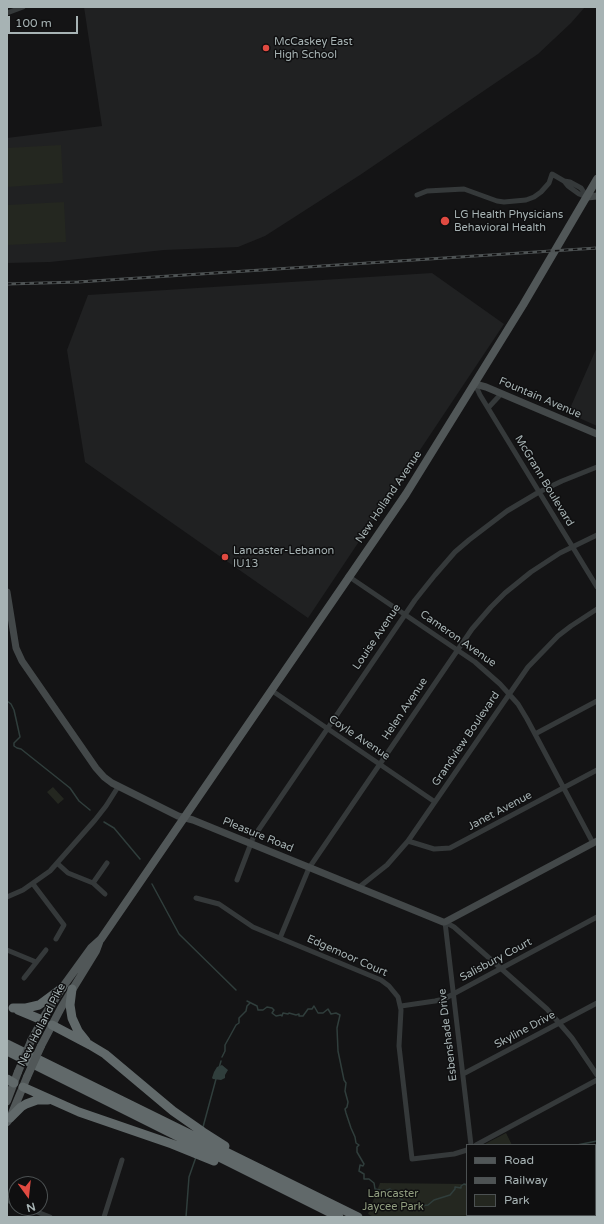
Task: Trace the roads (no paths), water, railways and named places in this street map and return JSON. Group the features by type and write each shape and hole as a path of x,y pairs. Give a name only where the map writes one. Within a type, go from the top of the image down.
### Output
{"highway":[{"path":"10,1007 26,1008 39,1004 62,988"},
{"path":"72,989 70,1010 73,1023 78,1032 90,1045"},
{"path":"10,1007 42,1020"},
{"path":"52,1025 90,1045 111,1059 162,1102 199,1143"},
{"path":"7,1044 335,1215"},
{"path":"7,1051 199,1143 263,1170 358,1217"},
{"path":"23,1087 79,1112 199,1143"},
{"path":"9,1120 21,1107 26,1104 37,1100 51,1100"}],"main road":[{"name":"New Holland Avenue","path":"184,818 348,576 410,488 560,244 597,179"},
{"name":"New Holland Pike","path":"9,1120 41,1046 72,989 96,951 101,939 184,818"},
{"name":"New Holland Pike","path":"7,1101 10,1081 18,1072 42,1020 62,988 91,948 101,939"},
{"path":"42,1020 52,1025"},
{"path":"10,1081 23,1087"}],"street":[{"path":"7,14 23,7"},
{"path":"417,194 427,191 464,189 497,201 521,201 530,199 541,192 549,184 552,174 581,188 587,197 597,196"},
{"name":"Fountain Avenue","path":"475,384 597,434"},
{"name":"McGrann Boulevard","path":"475,384 488,408 597,587"},
{"path":"488,408 502,394"},
{"name":"Louise Avenue","path":"237,880 253,838 405,614 455,552 493,521 519,503 572,476 597,467"},
{"name":"Helen Avenue","path":"280,938 309,868 457,650 480,619 505,593 547,561 597,535"},
{"name":"Cameron Avenue","path":"348,576 487,671 509,693 527,719 595,842"},
{"name":"Pleasure Road","path":"7,592 16,648 22,661 96,768 108,780 118,787 184,818 440,922 445,922"},
{"name":"Grandview Boulevard","path":"358,888 387,865 408,841 528,667 545,648 571,626 597,609"},
{"name":"Coyle Avenue","path":"271,690 435,802"},
{"path":"535,734 597,701"},
{"name":"Janet Avenue","path":"408,841 434,849 450,848 597,770"},
{"path":"7,897 33,884 57,863 95,820 118,787"},
{"path":"445,922 595,842"},
{"path":"57,863 73,876 93,883 105,894"},
{"path":"93,883 107,863"},
{"path":"33,884 64,925 56,939"},
{"name":"Edgemoor Court","path":"196,898 219,904 249,925 380,980 393,989 398,997 400,1006 401,1015 399,1046 412,1159 454,1154 466,1150"},
{"name":"Salisbury Court","path":"400,1006 438,1001 597,917"},
{"path":"445,922 454,927 541,1004 583,1052 597,1075"},
{"name":"Esbenshade Drive","path":"445,922 471,1144"},
{"path":"7,950 36,962"},
{"path":"24,978 46,950"},
{"name":"Skyline Drive","path":"463,1074 597,1003"},
{"path":"478,1144 597,1080"},
{"path":"104,1217 122,1160"}],"waterway":[{"path":"7,701 11,704 14,710 20,737 14,743 14,746 21,749 70,788 79,801 90,810"},
{"path":"104,822 114,828 140,859"},
{"path":"152,884 179,934 236,990"},
{"path":"247,1001 257,1006 258,1010 263,1010 267,1007 272,1008 274,1010 272,1013 276,1016 282,1016 283,1013 299,1014 299,1016 303,1016 308,1009 312,1009 314,1006 318,1013 323,1013 328,1009 331,1014 336,1013 340,1015 337,1028 338,1051 344,1080 346,1083 345,1091 348,1102 345,1109 356,1143 359,1145 357,1147 357,1152 364,1164 363,1166 360,1165 359,1171 364,1174 364,1179 369,1179 374,1183 375,1189 385,1191 390,1189 406,1204 419,1206 428,1205 434,1200 450,1195 455,1187 461,1188 464,1184 466,1185"},
{"path":"222,1057 225,1051 225,1045 236,1025 239,1023 239,1018 246,1011 247,1006 250,1003"},
{"path":"219,1068 221,1061"},
{"path":"203,1127 216,1079"},
{"path":"582,1144 597,1141"},
{"path":"186,1217 189,1177 196,1157"}],"railway":[{"path":"7,284 78,282 597,248"}],"place":[{"name":"McCaskey East High School","path":"266,48"},
{"name":"LG Health Physicians Behavioral Health","path":"445,221"},
{"name":"Lancaster-Lebanon IU13","path":"225,557"}],"park label":[{"name":"Lancaster Jaycee Park","path":"393,1200"}]}
